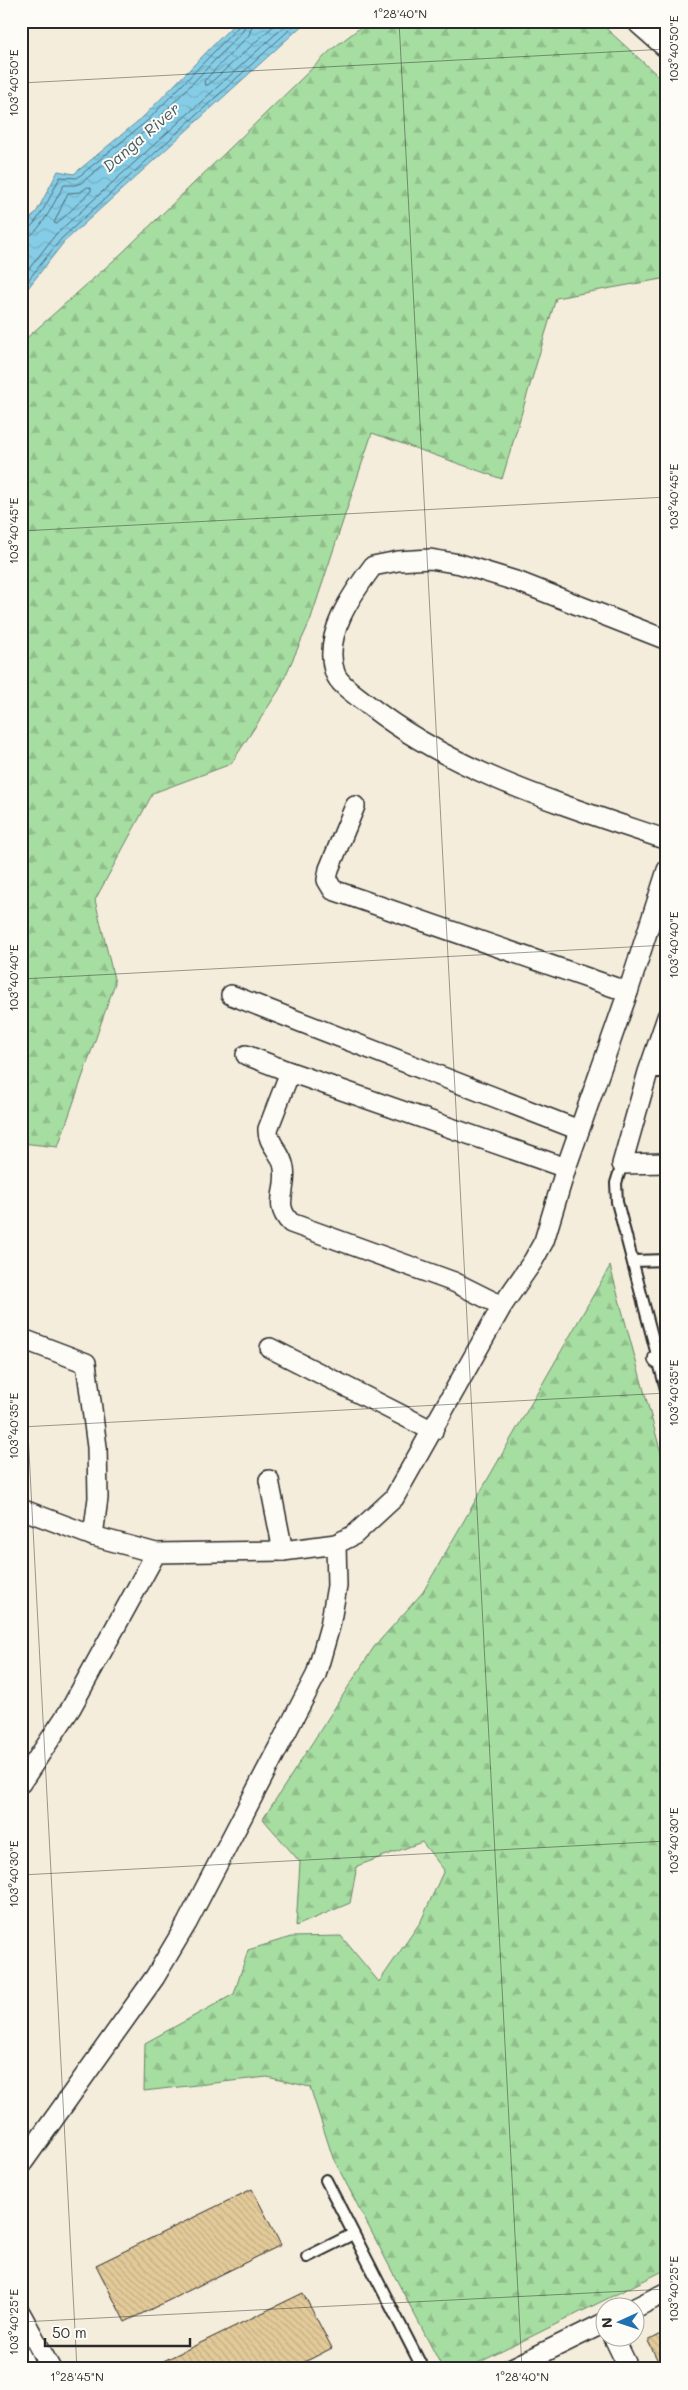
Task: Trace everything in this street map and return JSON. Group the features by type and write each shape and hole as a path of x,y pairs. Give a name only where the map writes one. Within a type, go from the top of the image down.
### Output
{"main road":[{"path":"642,21 667,43"}],"street":[{"path":"667,640 519,582 460,564 430,559 398,561 373,566 353,593 342,616 334,644 333,665 336,676 371,708 444,755 470,768 568,806 667,840"},
{"path":"356,806 329,869 327,880 333,890 628,992"},
{"path":"21,1509 92,1536 156,1553 283,1551 336,1544 354,1535 394,1498 502,1306 534,1261 544,1241 578,1130 628,992 667,870"},
{"path":"231,995 578,1130"},
{"path":"667,1017 658,1072 622,1164 667,1164"},
{"path":"246,1055 566,1168"},
{"path":"290,1072 268,1129 267,1137 283,1158 286,1175 281,1206 282,1214 292,1223 454,1282 502,1306"},
{"path":"21,1341 28,1341 86,1363 98,1447 98,1498 92,1536"},
{"path":"270,1348 433,1431"},
{"path":"269,1480 283,1551"},
{"path":"21,2165 155,1977 187,1923 316,1675 330,1626 337,1586 336,1544"},
{"path":"21,1783 72,1708 156,1553"},
{"path":"646,2302 667,2292"},
{"path":"21,2314 51,2369"},
{"path":"522,2366 596,2327"},
{"path":"619,2348 629,2369"}],"lane":[{"path":"622,1164 616,1183 617,1202 662,1359 667,1393"},
{"path":"633,1261 667,1260"},
{"path":"326,2180 423,2369"},
{"path":"307,2256 353,2234"},
{"path":"21,2346 32,2369"}],"green space":[{"path":"369,21 598,21 667,84 667,278 556,298 502,479 372,433 310,621 279,690 231,764 153,793 95,900 115,983 58,1147 21,1143 21,343 122,253 332,49"},
{"path":"610,1266 667,1475 667,2269 609,2298 596,2298 596,2304 466,2369 443,2369 333,2158 310,2087 267,2077 144,2091 145,2043 234,1994 248,1950 291,1937 341,1936 379,1982 421,1921 444,1870 422,1842 357,1866 350,1903 296,1926 300,1862 263,1819 374,1647 423,1592"}],"water":[{"name":"Danga River","path":"237,21 307,21 64,242 21,297 21,230 37,211 58,171 74,174 143,117"}],"building":[{"path":"252,2189 281,2245 125,2322 96,2265"},
{"path":"303,2293 332,2348 291,2369 147,2369"},
{"path":"667,2331 667,2369 662,2369 648,2341"}]}
